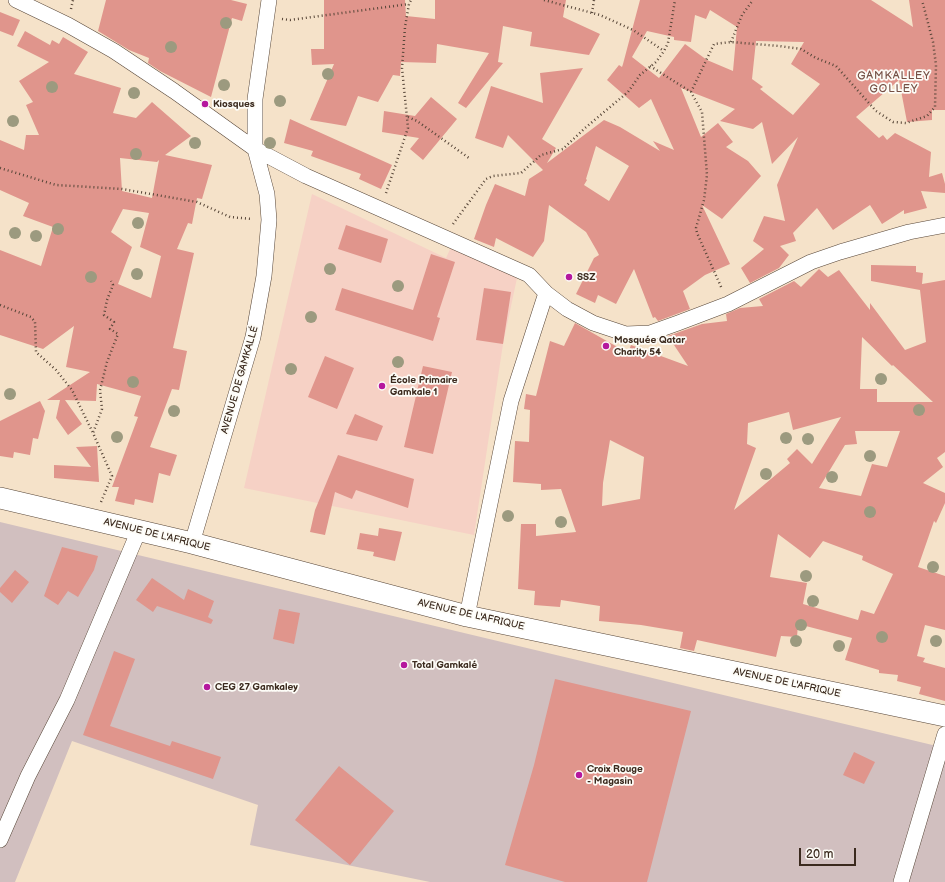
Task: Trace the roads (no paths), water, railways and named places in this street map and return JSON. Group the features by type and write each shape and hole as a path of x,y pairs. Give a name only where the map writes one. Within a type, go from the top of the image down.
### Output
{"main road":[{"name":"AVENUE DE L'AFRIQUE","path":"0,498 192,543 467,616 945,716"}],"street":[{"path":"16,0 68,25 114,51 174,91 255,149 306,176 530,275 546,292 567,309 593,323 626,334 650,333 728,304 811,262 840,252 909,232 945,225"},
{"name":"AVENUE DE GAMKALLÉ","path":"192,543 253,337 264,276 269,220 267,194 255,149 255,99 269,0"},
{"path":"467,616 511,401 546,292"},
{"path":"0,840 28,776 67,700 139,530"},
{"path":"901,882 945,734"}],"place":[{"name":"Kiosques","path":"205,104"},
{"name":"SSZ","path":"569,277"},
{"name":"Mosquée Qatar Charity 54","path":"606,346"},
{"name":"École Primaire Gamkale 1","path":"382,386"},
{"name":"Total Gamkalé","path":"404,665"},
{"name":"CEG 27 Gamkaley","path":"207,687"},
{"name":"Croix Rouge - Magasin","path":"579,775"}],"district":[{"name":"GAMKALLEY GOLLEY","path":"894,82"}]}
